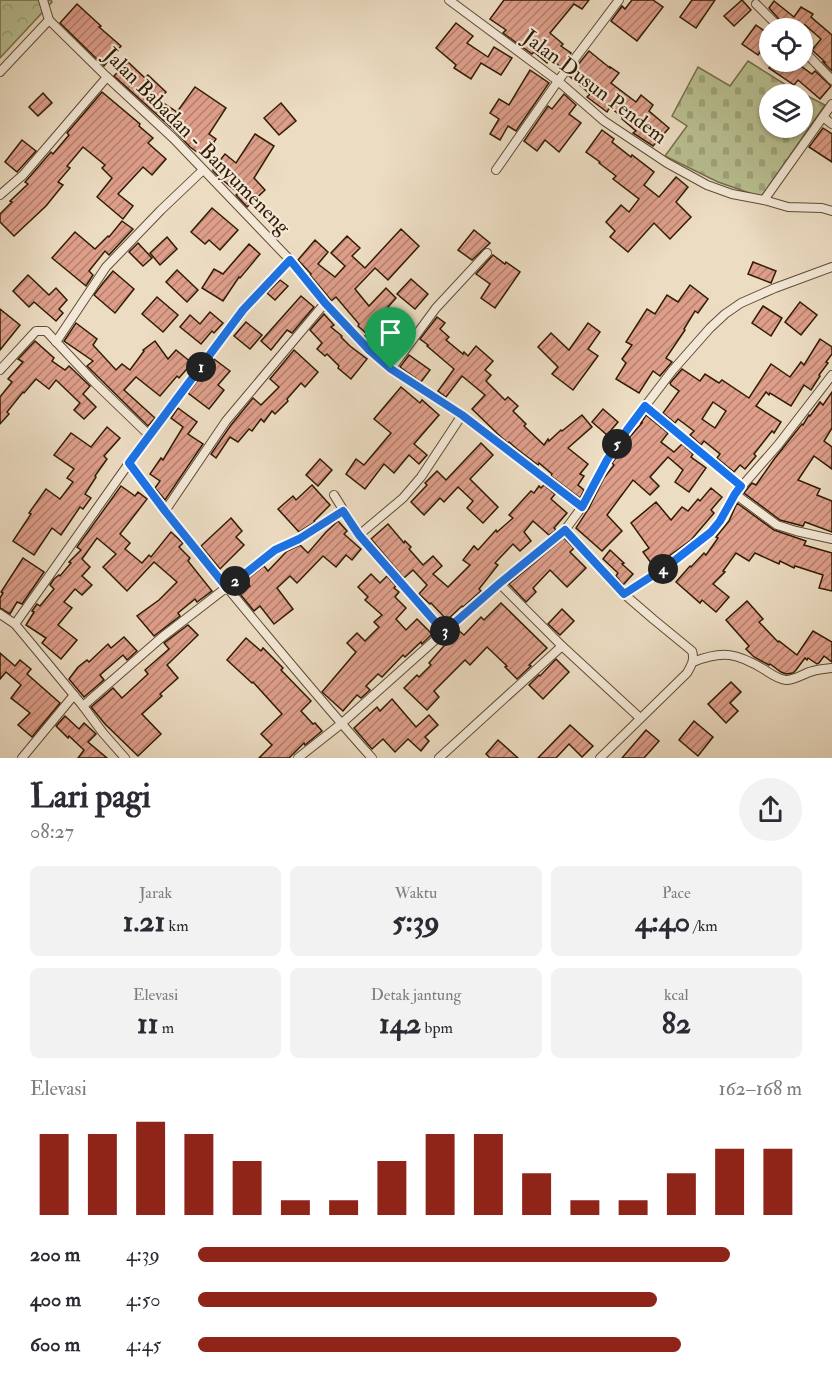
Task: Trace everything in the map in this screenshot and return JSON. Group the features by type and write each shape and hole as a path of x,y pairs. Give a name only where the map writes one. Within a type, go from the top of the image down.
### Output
{"street":[{"name":"Jalan Babadan - Banyumeneng","path":"43,0 49,20 173,138 290,260 325,303 369,350 391,369 462,415 582,507"},
{"name":"Jalan Dusun Pendem","path":"449,0 558,81 604,121 667,163 707,185 732,194 788,207 822,208 832,211"},
{"path":"496,170 558,81 619,0"},
{"path":"756,4 770,18"},
{"path":"0,72 49,20"},
{"path":"813,61 832,80"},
{"path":"0,195 23,175 107,77"},
{"path":"764,200 832,104"},
{"path":"823,117 832,124"},
{"path":"56,342 106,267 160,210 203,170"},
{"path":"391,369 436,308 487,253"},
{"path":"15,624 149,435 243,310 290,260"},
{"path":"298,758 341,724 500,583 565,530 582,507 607,460 627,430 672,371 725,314 741,303 775,288 832,267"},
{"path":"165,511 226,421 325,303"},
{"path":"0,369 36,331 46,331 149,435"},
{"path":"624,594 669,565 711,532 741,486 778,445 832,375"},
{"path":"645,406 741,486"},
{"path":"359,535 403,498 421,477 462,415"},
{"path":"129,463 227,588 372,758"},
{"path":"735,494 777,525 832,540"},
{"path":"334,495 359,535 444,632"},
{"path":"83,705 161,638 275,550 299,539 343,511"},
{"path":"565,530 624,594 692,651 694,656 687,674 600,758"},
{"path":"500,583 562,646 640,718"},
{"path":"0,614 15,624 125,758"},
{"path":"439,758 562,646"},
{"path":"693,662 706,657 727,654 747,659 785,680 794,679 811,671 832,668"},
{"path":"22,758 74,695"}],"green space":[{"path":"0,0 51,0 52,2 0,58"},
{"path":"748,61 759,68 759,72 765,72 784,84 759,84 759,138 802,138 761,197 718,182 665,156 687,126 672,116 698,67 730,86"},
{"path":"813,99 825,105 813,122"}],"building":[{"path":"504,0 589,0 582,9 574,4 550,33 563,44 561,46 571,53 561,67 550,59 547,63 534,52 532,54 503,33 506,30 490,19"},
{"path":"632,0 653,0 663,7 637,41 611,21 622,6 625,9"},
{"path":"692,0 715,0 696,28 680,17"},
{"path":"742,0 751,10 734,26 724,16"},
{"path":"774,1 794,17 801,7 813,14 812,18 778,18 769,8"},
{"path":"77,4 121,46 104,66 60,23"},
{"path":"813,19 832,35 832,71 813,51 821,39 813,32"},
{"path":"456,23 473,36 467,43 488,57 494,47 512,58 501,75 481,63 471,79 454,68 456,65 436,48"},
{"path":"756,25 759,27 758,55 742,44"},
{"path":"589,51 619,73 611,83 636,102 641,95 653,105 649,111 669,128 653,146 633,133 636,131 610,107 607,112 587,97 590,94 569,76"},
{"path":"128,62 145,78 148,75 166,92 159,100 177,112 195,87 226,108 209,134 216,139 204,157 190,147 114,76"},
{"path":"530,70 549,83 516,131 508,126 500,140 490,134 499,119 490,113 499,99 509,105"},
{"path":"815,71 831,86 820,99 813,93 813,84 803,84 798,80 793,84 775,72 809,72 812,74"},
{"path":"102,92 140,124 139,126 153,138 148,143 166,159 152,175 143,167 118,194 133,206 123,219 97,197 112,178 102,168 105,165 83,147 67,166 70,168 58,182 63,185 46,206 14,236 0,222 0,214 28,184 25,182 51,152 53,154 69,135 67,133"},
{"path":"43,93 52,103 38,116 29,107"},
{"path":"564,94 576,105 569,114 581,123 559,152 545,140 537,151 524,141 548,106 552,109"},
{"path":"281,103 296,121 279,135 264,118"},
{"path":"823,128 832,134 832,162 809,147"},
{"path":"602,130 614,139 612,142 654,172 644,185 659,197 676,177 688,187 676,202 691,217 670,239 654,223 628,252 610,237 615,231 606,222 621,205 629,212 639,199 613,179 616,176 586,152"},
{"path":"255,134 274,146 254,178 265,190 247,207 236,195 238,193 213,169 225,154 236,163"},
{"path":"22,140 36,151 17,172 5,162"},
{"path":"212,208 238,230 220,250 209,240 205,244 191,232"},
{"path":"122,221 133,229 109,255 105,251 89,271 93,275 86,286 52,258 75,232 95,249"},
{"path":"401,229 419,246 388,280 375,268 355,289 369,306 386,288 396,298 388,307 398,317 384,332 401,346 390,360 365,336 367,334 336,297 331,301 298,260 315,240 328,252 318,264 335,277 345,266 331,253 347,236 360,248 352,256 365,268"},
{"path":"474,230 490,243 472,260 458,250"},
{"path":"167,237 177,249 160,265 150,253"},
{"path":"138,243 152,258 143,266 129,252"},
{"path":"249,244 260,254 239,277 223,301 202,288 214,269 223,274"},
{"path":"493,255 520,272 495,308 481,298 490,284 476,274"},
{"path":"753,262 776,271 771,283 748,274"},
{"path":"177,270 198,290 187,302 166,282"},
{"path":"113,271 134,289 115,313 94,295"},
{"path":"28,275 49,295 56,288 67,300 59,309 63,313 56,321 34,302 29,307 13,291"},
{"path":"411,279 428,294 415,309 397,294"},
{"path":"280,280 288,286 275,300 267,293"},
{"path":"690,285 708,299 698,313 695,311 666,358 672,362 660,376 653,371 639,393 616,379 626,363 622,359 632,345 626,342 647,309 655,314 667,295 678,302"},
{"path":"301,296 314,307 292,333 287,330 271,350 261,341"},
{"path":"157,297 178,315 163,332 142,314"},
{"path":"800,302 817,315 801,335 785,322"},
{"path":"763,306 782,318 771,336 752,323"},
{"path":"0,309 20,325 0,350"},
{"path":"210,312 223,323 214,333 212,331 201,344 180,327 190,315 200,324"},
{"path":"324,314 334,325 331,327 367,359 351,379 327,354 325,356 317,349 322,343 310,330"},
{"path":"437,317 445,323 440,329 449,337 446,340 463,354 464,352 468,356 476,346 493,361 485,370 491,375 486,381 505,400 508,397 518,406 513,411 526,424 524,426 544,445 548,439 549,441 582,415 592,427 568,448 588,464 580,474 584,476 578,485 584,490 580,498 551,476 552,474 539,463 538,465 508,443 472,409 485,395 462,376 446,397 438,391 454,369 420,339"},
{"path":"246,322 262,335 250,349 234,336"},
{"path":"76,323 97,339 93,345 116,370 122,364 130,370 143,350 155,341 168,359 176,350 192,363 160,396 136,377 124,390 155,418 148,426 87,366 93,361 64,341"},
{"path":"588,323 600,332 588,349 598,356 573,390 552,374 558,367 538,347 551,333 569,350"},
{"path":"820,339 832,347 832,354 826,362 828,363 811,390 804,385 791,406 766,392 756,406 781,422 754,454 756,456 745,469 740,465 734,472 717,458 720,454 704,441 701,445 690,435 694,431 678,419 675,423 663,413 679,391 670,383 682,369 700,381 705,374 719,383 722,380 749,398 771,364 790,377 801,362 804,365","holes":["713,402 726,411 715,428 702,419"]},
{"path":"35,341 54,358 52,361 65,370 69,366 90,386 83,394 96,407 84,419 74,410 80,403 56,380 49,389 36,379 7,412 9,414 0,424 0,397 12,382 8,379 23,362 18,359"},
{"path":"294,350 318,372 305,387 301,383 275,414 272,411 264,422 261,419 252,431 249,429 238,442 230,437 216,458 211,454 253,398 261,405 279,387 270,379"},
{"path":"409,355 430,370 421,382 400,367"},
{"path":"214,359 230,371 218,385 224,390 209,409 188,393"},
{"path":"401,387 420,403 422,400 439,415 414,444 427,455 419,464 409,455 394,473 384,464 365,489 346,474 356,459 364,465 391,433 374,419"},
{"path":"832,392 832,428 824,441 832,447 832,469 814,456 798,480 820,489 817,495 832,501 832,532 805,522 803,526 780,520 744,493 752,483 756,485 809,415 820,402 823,405"},
{"path":"178,408 197,422 188,434 203,444 165,500 155,488 160,481 150,474 161,458 163,460 183,427 171,418"},
{"path":"603,409 618,422 607,435 592,422"},
{"path":"646,415 668,433 661,442 674,452 682,444 693,454 691,457 706,468 689,492 675,482 683,470 668,457 650,477 659,486 650,495 633,480 607,515 622,531 602,551 576,528 604,478 614,465 612,463"},
{"path":"107,427 120,438 104,456 107,459 85,494 91,498 83,509 80,507 61,535 52,528 34,555 13,541 46,489 60,499 73,482 67,478 74,469 54,455 71,433 91,447"},
{"path":"481,443 493,455 470,479 498,507 483,523 467,508 473,501 458,487 444,502 440,498 424,515 411,502 427,485 425,483 437,471 446,480"},
{"path":"320,459 332,470 318,486 306,475"},
{"path":"312,485 330,505 315,522 299,532 278,509 293,496 296,500"},
{"path":"544,485 555,494 551,499 567,513 554,528 556,530 549,535 533,521 524,532 531,541 520,551 513,544 495,563 498,565 479,589 481,591 447,620 419,594 427,585 413,570 404,578 371,539 388,524 404,543 405,541 411,547 409,549 423,565 433,556 442,566 433,574 448,587 470,565 463,560 474,546 478,550 496,530 497,532 513,518 509,515 531,491 534,493 539,486 541,488"},
{"path":"121,486 135,496 138,492 147,499 120,534 130,543 125,549 142,563 149,555 151,557 171,532 183,543 179,547 190,558 188,561 212,591 197,602 195,599 178,613 180,616 154,636 137,616 159,600 177,582 154,562 127,591 103,567 116,554 97,538 82,559 90,567 82,576 92,585 82,595 75,589 64,602 72,608 58,625 77,640 61,659 42,643 46,638 26,625 37,604 40,606 54,589 50,585 54,579 60,576 81,550 77,547"},
{"path":"711,488 722,497 711,510 714,513 691,540 654,567 643,552 649,548 631,523 656,502 671,520 682,507 688,511"},
{"path":"737,503 774,530 806,541 804,545 832,553 832,591 819,588 823,575 795,566 794,568 780,561 779,564 755,553 749,561 736,553 723,571 725,572 713,584 729,597 716,612 702,600 700,603 676,582 704,553 706,555 718,538 716,537 729,521"},
{"path":"231,518 242,531 236,537 244,545 220,569 201,546"},
{"path":"338,521 347,531 344,534 361,549 352,560 346,555 336,567 323,556 297,583 290,576 277,588 293,609 274,624 260,606 254,611 240,594 250,586 246,580 264,566 268,571 287,551 300,545 308,553"},
{"path":"564,538 574,548 570,552 586,568 567,587 550,570 533,588 536,592 526,602 509,584"},
{"path":"610,550 633,574 623,585 616,576 618,573 603,559"},
{"path":"23,558 44,572 22,604 17,602 10,614 0,608 0,598 3,593 1,592"},
{"path":"371,574 380,583 387,576 396,586 394,588 399,592 395,597 406,608 396,619 406,630 417,619 432,634 405,657 403,655 382,677 378,674 366,686 370,690 361,698 357,695 343,711 322,692 356,652 347,643 357,633 365,641 379,627 374,622 382,615 365,600 368,597 358,587"},
{"path":"747,601 763,619 759,622 778,642 797,655 813,631 832,642 832,662 824,656 817,664 805,658 793,673 786,674 754,657 746,649 749,646 726,620"},
{"path":"501,603 547,648 517,679 487,647 470,665 465,660 434,691 439,697 427,710 404,688 431,665 429,663 458,630 464,635 481,617 484,620"},
{"path":"562,609 574,621 560,635 548,624"},
{"path":"188,625 198,635 167,665 178,678 142,714 161,734 138,756 91,707 113,688 122,698 148,674 145,670 169,649 164,643"},
{"path":"124,637 137,651 127,660 123,655 100,675 104,680 84,697 69,679 87,660 89,662 108,644 111,648"},
{"path":"246,638 261,651 263,648 311,701 301,711 322,731 305,745 304,743 289,758 259,758 272,745 261,734 282,714 253,682 227,660"},
{"path":"0,653 15,666 20,660 31,669 27,674 60,703 32,737 18,725 30,713 11,698 21,685 6,672 0,679"},
{"path":"556,659 569,672 543,699 529,685"},
{"path":"731,682 741,692 730,703 738,711 726,723 708,704"},
{"path":"392,699 416,727 429,715 438,725 425,737 429,741 421,751 408,739 395,752 383,739 372,749 354,728 377,707 380,711"},
{"path":"65,716 79,729 84,723 96,734 88,742 107,758 78,758 84,750 56,726"},
{"path":"694,721 713,737 698,756 679,740"},
{"path":"570,725 593,746 582,757 569,744 556,758 538,758"},
{"path":"646,730 659,741 644,758 622,758"},
{"path":"498,740 518,758 490,758 486,754"}],"route":[{"path":"290,260 325,303 369,350 391,369 462,415 582,507 607,460 645,406 741,486 711,532 669,565 624,594 565,530 444,632 359,535 343,511 299,539 275,550 227,588 129,463 243,310 290,260"}]}
